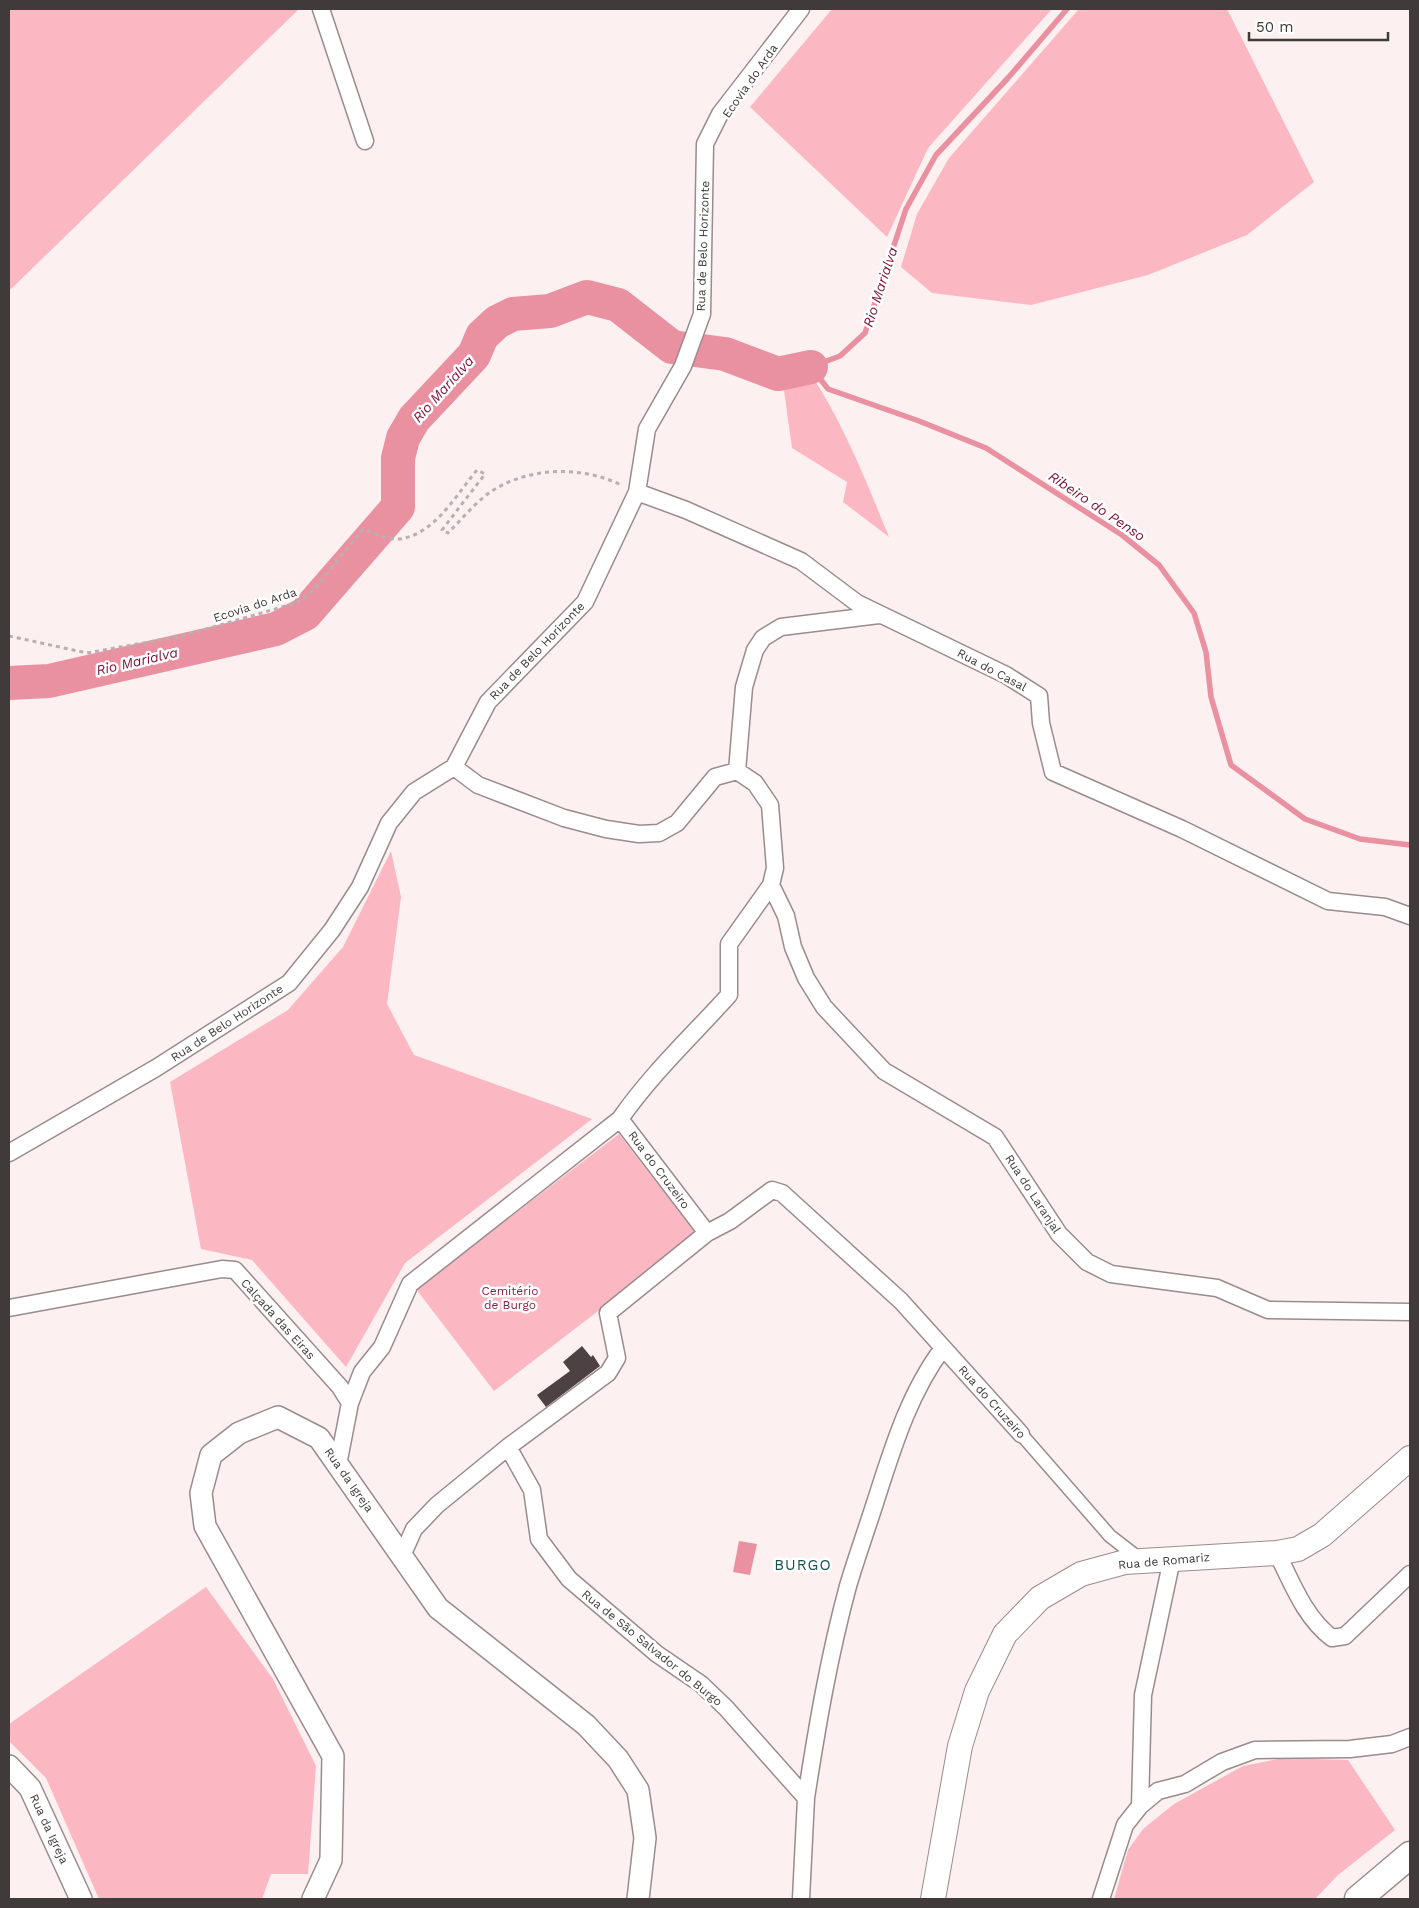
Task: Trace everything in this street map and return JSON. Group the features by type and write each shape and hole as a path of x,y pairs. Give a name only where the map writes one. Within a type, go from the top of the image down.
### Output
{"main road":[{"name":"Rua de Romariz","path":"933,1899 960,1746 977,1691 1005,1634 1040,1598 1081,1574 1125,1562 1277,1553 1298,1549 1322,1535 1410,1458"},
{"path":"1358,1899 1406,1859"}],"street":[{"path":"320,9 365,141"},
{"name":"Rua de Belo Horizonte","path":"9,1153 156,1068 289,983 332,930 360,887 388,823 414,792 454,767 488,702 585,602 637,492 647,429 683,366 702,314 705,144 720,114 801,9"},
{"name":"Rua do Casal","path":"637,492 686,510 801,562 857,603 1006,675 1039,696 1041,723 1053,772 1182,829 1328,901 1385,907 1410,916"},
{"path":"454,767 478,785 564,818 606,829 639,834 659,833 677,823 715,777 737,771 744,687 755,650 763,638 781,627 881,614"},
{"name":"Rua do Cruzeiro","path":"737,771 755,784 770,805 775,868 771,885 730,944 729,995 679,1046 637,1094 620,1119 707,1234 730,1221 772,1190 782,1193 901,1301 1110,1536 1142,1561"},
{"name":"Rua do Laranjal","path":"771,885 786,916 793,948 806,978 824,1007 884,1071 995,1137 1059,1234 1086,1262 1111,1274 1217,1288 1268,1310 1410,1312"},
{"path":"338,1465 350,1403 362,1372 382,1347 410,1284 620,1119"},
{"path":"402,1556 414,1529 437,1505 508,1447 608,1373 617,1358 608,1313 707,1234"},
{"name":"Calçada das Eiras","path":"9,1308 222,1269 235,1270 340,1387 350,1403"},
{"path":"801,1899 806,1798 833,1650 848,1586 885,1470 910,1407 929,1366 943,1348"},
{"name":"Rua da Igreja","path":"313,1899 331,1860 333,1756 205,1526 201,1493 211,1456 239,1433 278,1417 319,1438 438,1608 586,1725 618,1759 638,1790 645,1838 638,1899"},
{"name":"Rua de São Salvador do Burgo","path":"508,1447 532,1490 539,1539 569,1579 657,1654 701,1684 726,1708 806,1798"},
{"path":"1277,1553 1318,1628 1332,1638 1345,1636 1410,1574"},
{"path":"1140,1806 1143,1695 1172,1559"},
{"path":"1101,1899 1125,1825 1140,1806 1158,1791 1185,1784 1222,1762 1255,1750 1350,1749 1392,1744 1410,1737"},
{"name":"Rua da Igreja","path":"9,1766 30,1788 81,1899"}],"path":[{"name":"Ecovia do Arda","path":"9,636 87,654 182,636 296,603 310,594 363,529 385,538 400,539 429,528 477,470 486,474 442,530 448,534 488,494 501,486 538,472 594,475 613,480 637,492"}],"green space":[{"path":"9,9 299,9 9,291"},
{"path":"832,9 1052,9 928,148 887,237 750,107"},
{"path":"1079,9 1227,9 1314,182 1247,235 1148,275 1031,305 932,293 901,267 917,214 949,158"},
{"path":"810,373 844,433 889,537 843,502 847,482 792,448 783,383"},
{"path":"391,851 401,897 387,1004 414,1055 592,1119 405,1263 346,1367 252,1260 201,1249 170,1082 288,1010 343,947"},
{"name":"Cemitério de Burgo","path":"619,1134 697,1235 494,1391 416,1289"},
{"path":"206,1587 273,1679 316,1766 308,1874 271,1874 262,1899 99,1899 46,1778 9,1741 9,1724"},
{"path":"1283,1758 1348,1760 1395,1830 1338,1875 1315,1899 1114,1899 1128,1850 1143,1829 1174,1804 1243,1766"}],"shaded area":[{"path":"739,1541 757,1544 750,1575 733,1572"}],"building":[{"path":"582,1346 591,1357 593,1355 600,1366 546,1407 537,1395 570,1371 563,1362"}],"waterway":[{"name":"Ribeiro do Penso","path":"1067,9 1008,78 936,155 906,209 865,333 840,356 811,367 828,389 919,421 986,448 1122,535 1159,565 1194,613 1206,652 1211,697 1231,765 1305,819 1360,839 1410,845"},
{"name":"Rio Marialva","path":"9,683 49,681 276,629 305,614 398,507 398,458 403,438 414,419 474,355 482,336 497,322 513,314 550,311 587,297 618,305 672,347 725,354 778,374 811,367"}],"district":[{"name":"BURGO","path":"803,1565"}]}
